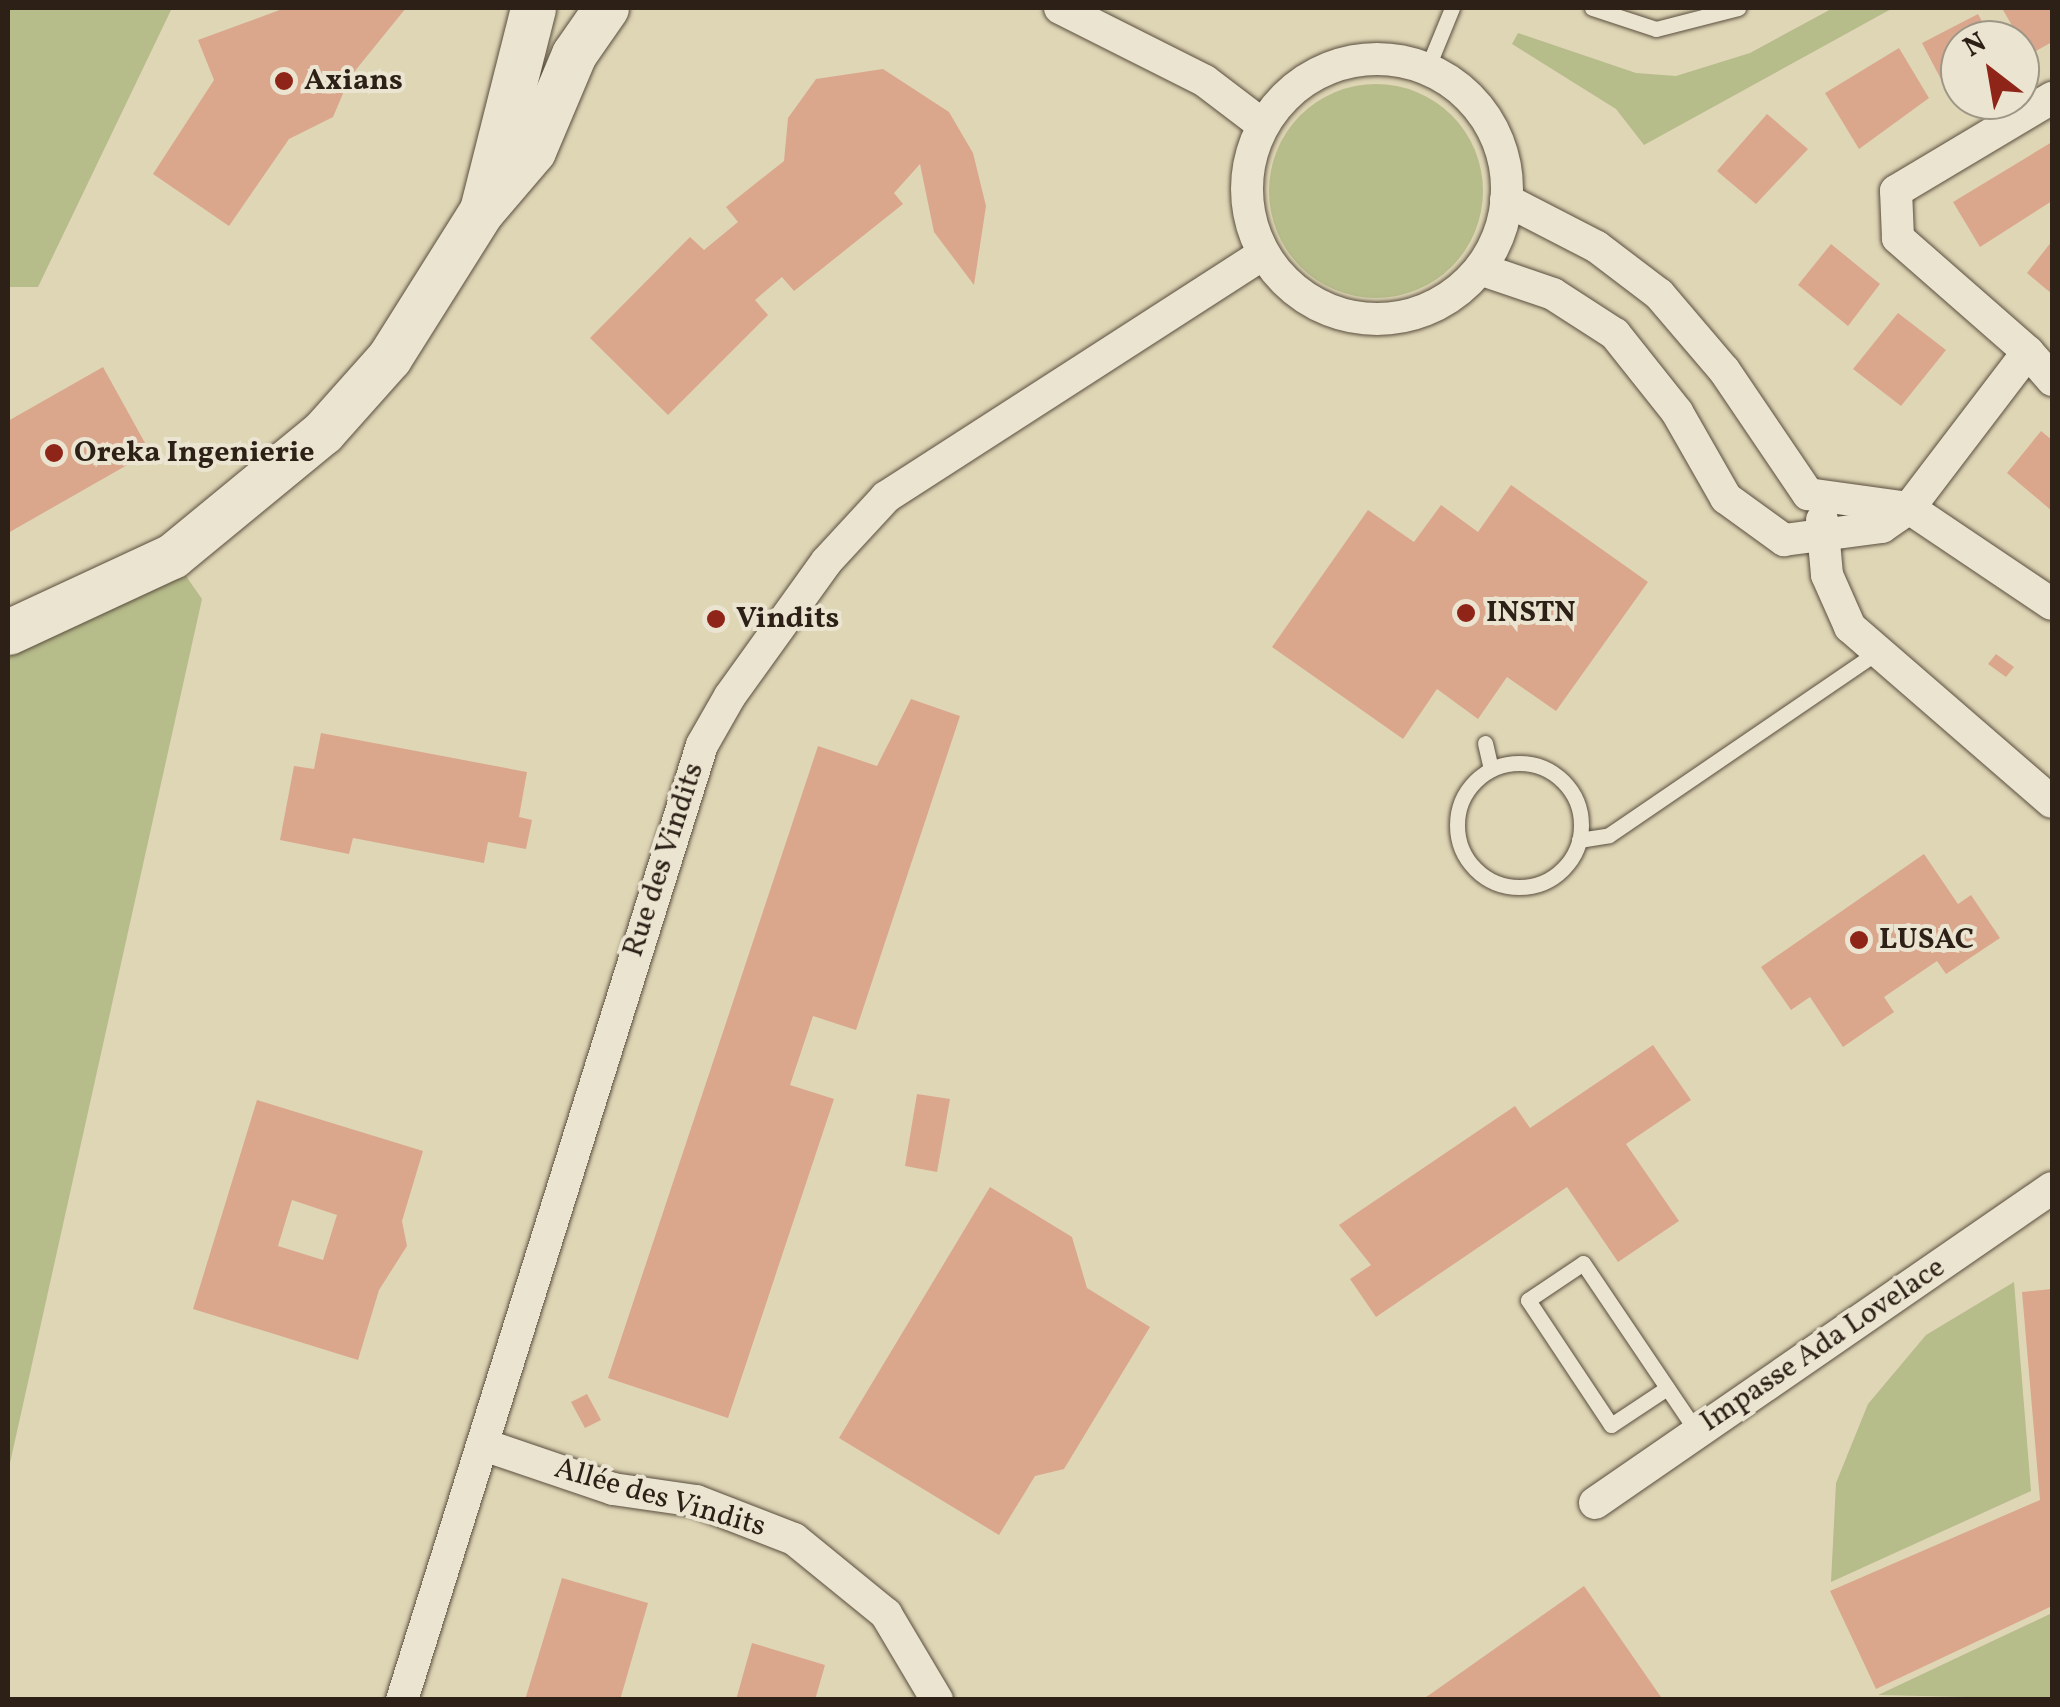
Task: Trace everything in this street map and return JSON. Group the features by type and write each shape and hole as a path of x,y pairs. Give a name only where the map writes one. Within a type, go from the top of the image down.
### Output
{"main road":[{"path":"481,212 532,8"},
{"path":"8,632 130,580 248,502 388,358 481,212 534,151 574,54 606,8"}],"street":[{"path":"1060,8 1204,81 1263,125"},
{"path":"1390,60 1427,69 1456,85 1496,136 1506,200 1480,269 1450,298 1370,320 1302,298 1262,254 1248,212 1248,167 1263,125 1318,74 1390,60"},
{"path":"2052,98 1896,191 1898,238 2028,352 2052,380"},
{"path":"1506,200 1597,246 1659,294 1724,370 1798,484 1821,500 1910,508 2052,604"},
{"name":"Rue des Vindits","path":"402,1700 487,1446 702,745 750,665 886,497 1262,254"},
{"path":"1480,269 1553,294 1615,334 1739,511 1784,540 1822,541 1882,526 1910,508 2028,352"},
{"path":"1821,500 1822,541 1835,603 1876,653 2052,802"},
{"name":"Impasse Ada Lovelace","path":"1594,1503 2052,1188"},
{"name":"Allée des Vindits","path":"487,1446 613,1488 696,1501 794,1539 886,1614 937,1700"}],"lane":[{"path":"1427,69 1452,8"},
{"path":"1592,8 1656,29 1738,8"},
{"path":"1580,840 1565,782 1530,763 1491,770 1464,796 1457,832 1487,878 1541,883 1580,840 1610,834 1876,653"},
{"path":"1484,744 1491,770"},
{"path":"1667,1388 1611,1425 1528,1300 1584,1263 1697,1432"}],"green space":[{"path":"8,8 172,8 38,287 8,287"},
{"path":"1833,8 1893,8 1644,145 1616,109 1512,44 1518,33 1636,73 1676,76 1750,53"},
{"path":"1376,84 1417,93 1451,116 1474,150 1483,191 1474,232 1451,266 1417,289 1376,298 1335,289 1301,266 1278,232 1269,191 1278,150 1301,116 1335,93"},
{"path":"172,556 202,599 8,1472 8,632"},
{"path":"2014,1282 2031,1491 1831,1582 1836,1483 1868,1404 1926,1335"},
{"path":"2052,1613 2052,1699 1877,1695 1878,1695"}],"building":[{"path":"285,8 406,8 350,77 333,117 289,139 229,226 153,174 214,80 198,40"},
{"path":"2052,8 2052,42 2040,49 2040,20 2009,20 2003,10"},
{"path":"1940,34 1940,77 1922,43"},
{"path":"1899,48 1929,98 1859,149 1825,93"},
{"path":"883,69 949,112 973,153 986,206 974,285 934,232 920,164 894,193 903,204 794,291 782,277 755,300 768,315 668,415 590,338 690,237 704,250 738,222 726,207 784,161 788,118 816,79"},
{"path":"1767,114 1808,149 1756,204 1717,171"},
{"path":"2052,142 2052,201 1980,247 1953,202"},
{"path":"2052,241 2052,294 2027,273"},
{"path":"1831,244 1880,284 1848,326 1798,285"},
{"path":"1898,313 1946,350 1901,406 1853,369"},
{"path":"103,367 150,452 8,533 8,421"},
{"path":"2041,431 2052,440 2052,511 2007,473"},
{"path":"1511,485 1648,582 1556,711 1507,677 1478,719 1437,689 1403,739 1272,647 1368,510 1414,542 1441,505 1478,532"},
{"path":"1996,654 2014,667 2006,677 1988,664"},
{"path":"911,699 960,716 856,1030 813,1016 790,1085 834,1099 728,1418 608,1378 818,746 877,766"},
{"path":"321,733 527,772 519,817 532,820 526,849 488,842 484,863 353,838 349,854 280,840 294,766 314,769"},
{"path":"1924,854 1958,904 1971,895 2000,938 1946,974 1937,961 1884,997 1894,1012 1843,1047 1810,997 1791,1010 1761,967"},
{"path":"1653,1045 1691,1100 1626,1144 1679,1221 1618,1262 1567,1187 1376,1317 1350,1279 1371,1265 1339,1225 1515,1106 1530,1128"},
{"path":"917,1094 950,1099 937,1172 905,1166"},
{"path":"257,1100 423,1151 402,1221 407,1246 379,1290 358,1360 193,1309","holes":["292,1200 337,1215 323,1260 278,1246"]},
{"path":"990,1187 1072,1237 1087,1288 1150,1327 1064,1469 1035,1476 999,1535 839,1438"},
{"path":"2052,1289 2052,1606 1876,1689 1830,1591 2040,1500 2022,1292"},
{"path":"587,1394 601,1420 585,1428 571,1402"},
{"path":"562,1578 648,1603 620,1700 525,1700"},
{"path":"1584,1586 1663,1700 1422,1700"},
{"path":"752,1643 825,1665 815,1700 736,1700"}],"place":[{"name":"Axians","path":"284,81"},
{"name":"Oreka Ingenierie","path":"54,453"},
{"name":"INSTN","path":"1466,613"},
{"name":"Vindits","path":"716,619"},
{"name":"LUSAC","path":"1859,940"}]}
